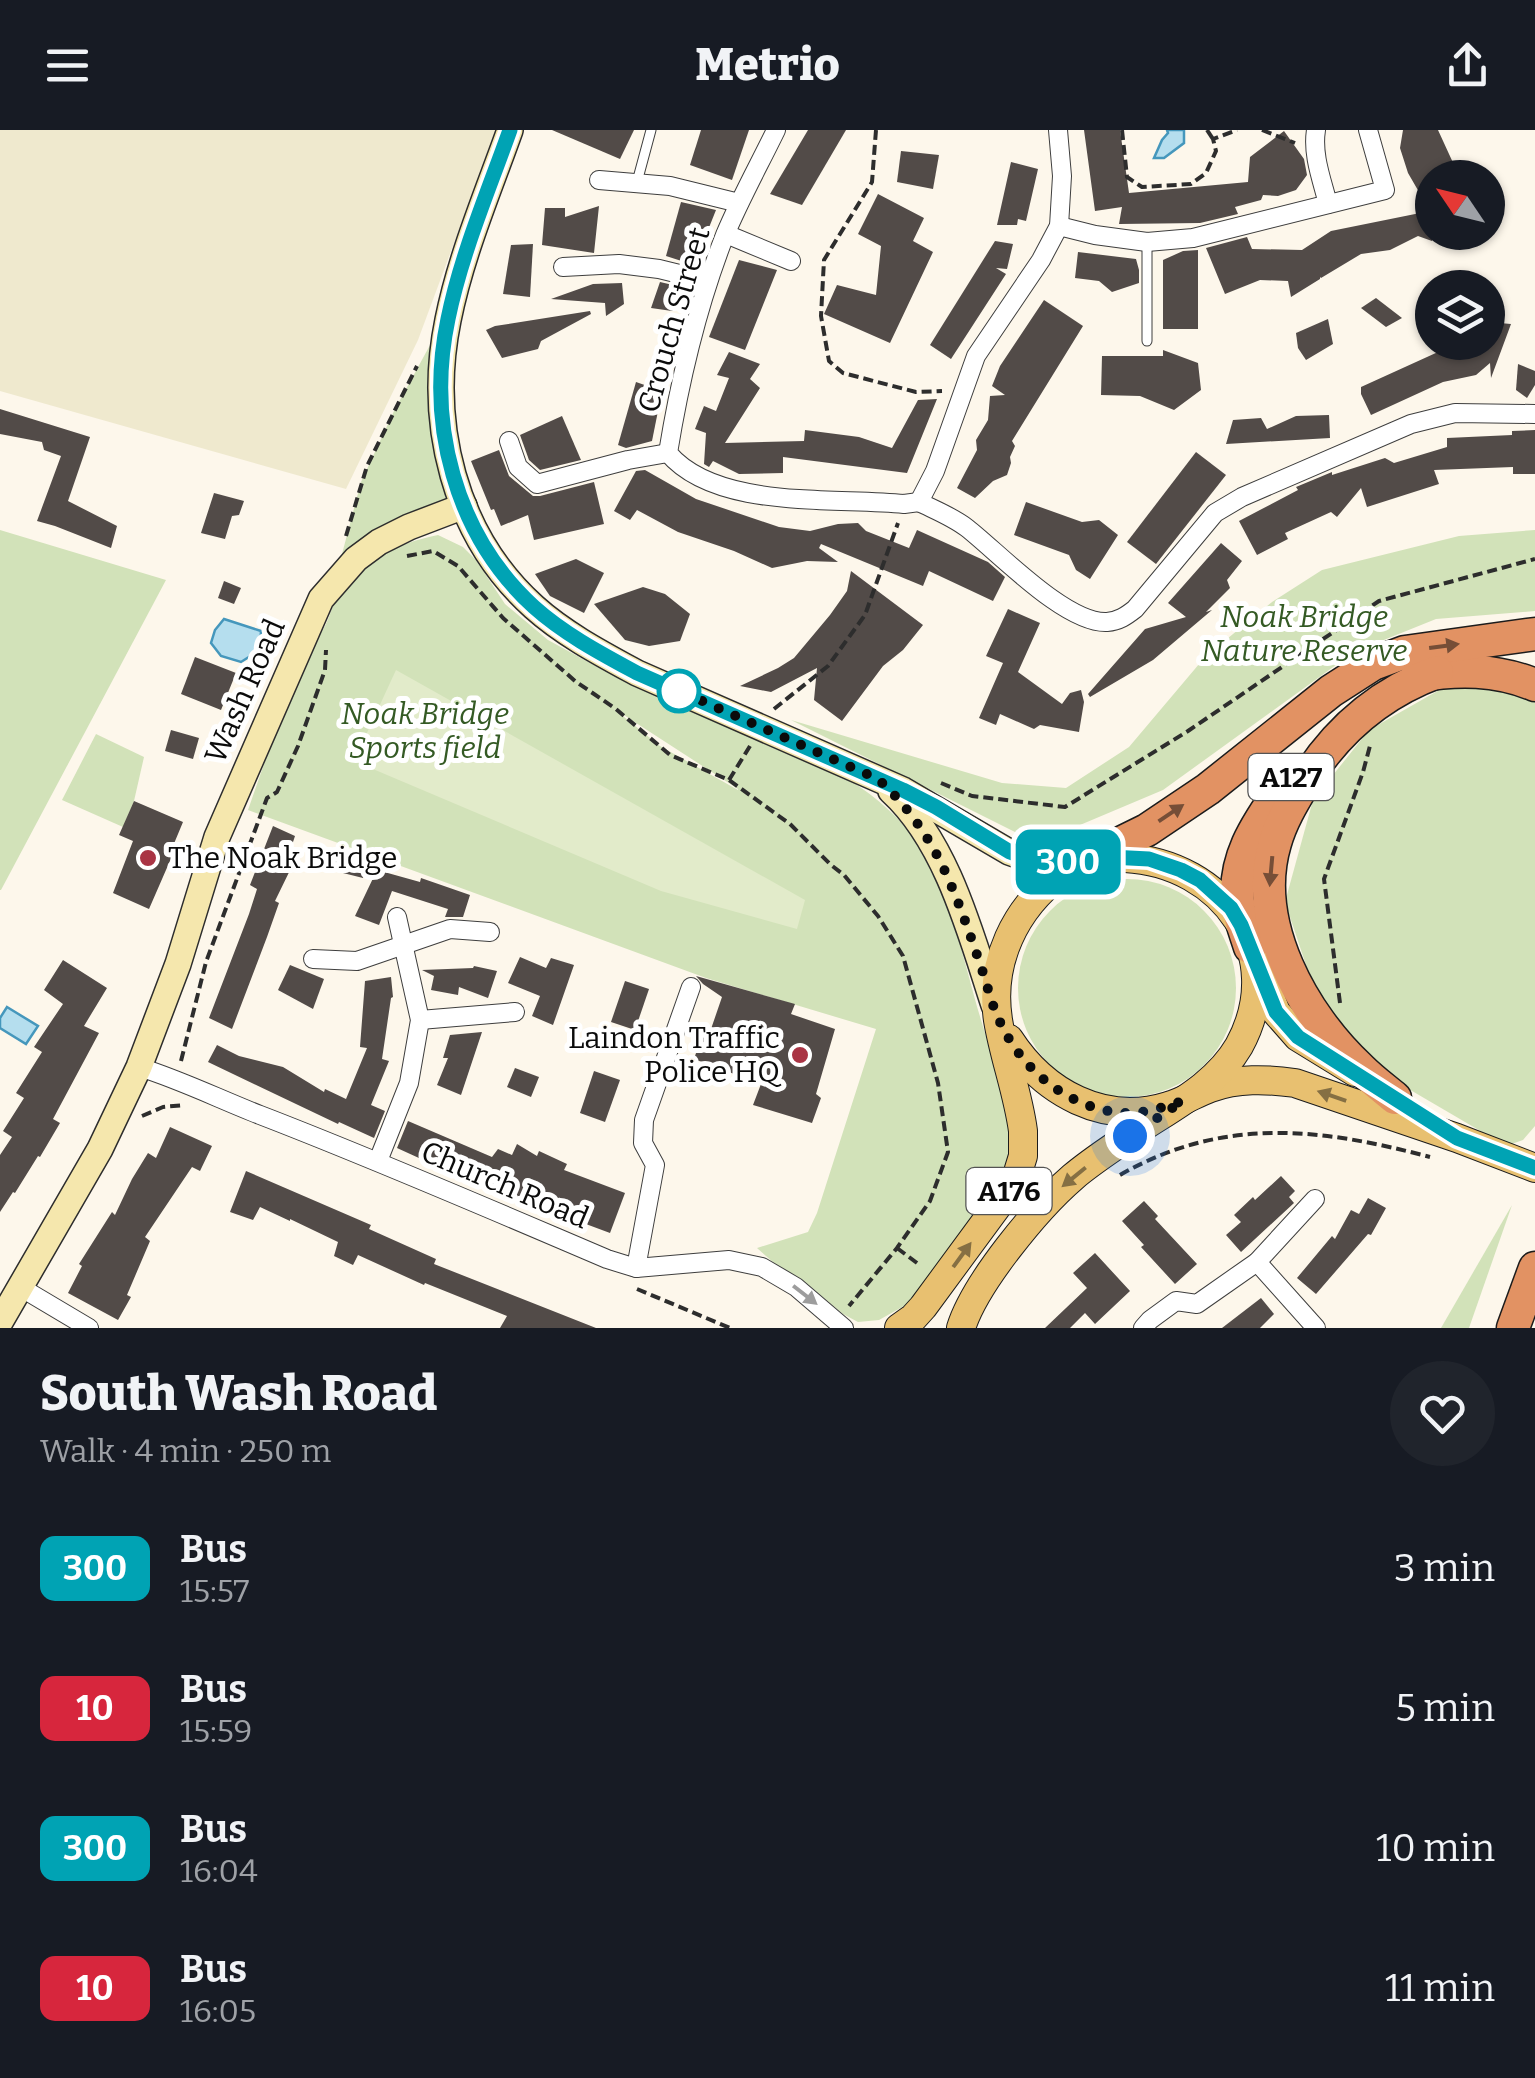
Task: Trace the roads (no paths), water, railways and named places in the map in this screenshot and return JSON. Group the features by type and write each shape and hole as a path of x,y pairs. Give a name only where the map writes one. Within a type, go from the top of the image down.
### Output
{"highway":[{"path":"1086,860 1146,830 1208,789 1331,691 1373,664 1405,652 1535,634"},
{"name":"A127","path":"1250,947 1237,888 1246,846 1263,815 1334,722 1394,682 1438,672 1488,672 1535,684"},
{"name":"A127","path":"1395,1098 1346,1054 1300,992 1276,934 1269,884 1275,842 1284,818 1317,763 1375,703 1414,680 1438,672"},
{"path":"1512,1328 1535,1268"}],"main road":[{"path":"1149,859 1200,880 1231,908 1250,947 1255,991 1240,1044 1228,1062 1183,1101 1126,1113 1079,1102 1030,1067 998,1019 998,973 1012,930 1035,896 1067,869 1086,860 1149,859"},
{"name":"A176","path":"1250,947 1276,1012 1298,1037 1457,1138"},
{"name":"A176","path":"899,1328 923,1308 1020,1170 1023,1131 998,1019"},
{"name":"A176","path":"961,1328 971,1303 993,1269 1053,1195 1076,1173 1208,1088 1231,1082 1294,1083 1535,1168"}],"street":[{"path":"510,130 458,281 440,376 444,441 464,506 496,566 537,610 637,673 878,779 936,807 1010,852 1050,862 1086,860"},
{"name":"Crouch Street","path":"776,130 739,204 708,282 686,361 668,452 680,467 701,480 732,490 788,498 911,503"},
{"path":"1058,130 1062,176 1059,226 1041,260 976,356 935,471 911,503 964,524 1028,582 1086,618 1121,620 1135,610 1214,513 1242,497 1412,424 1456,413 1535,414"},
{"path":"1316,130 1316,155 1328,204"},
{"path":"1059,226 1095,236 1147,242 1193,238 1385,190 1368,130"},
{"path":"599,180 670,186 739,204"},
{"path":"726,234 791,262"},
{"path":"564,267 619,264 659,269 708,282"},
{"path":"509,441 518,466 538,484 668,452"},
{"name":"Wash Road","path":"0,1322 100,1149 139,1067 178,964 217,837 321,598 356,559 379,542 464,506"},
{"path":"878,779 912,814 938,856 998,1019"},
{"path":"378,1161 409,1084 420,1020 396,917"},
{"path":"313,959 357,961 450,929 490,932"},
{"path":"636,1268 655,1165 643,1143 644,1120 691,987"},
{"path":"420,1020 515,1012"},
{"name":"Church Road","path":"139,1067 175,1078 636,1268 730,1260 762,1267 843,1321"},
{"path":"1144,1328 1176,1301 1196,1304 1257,1262 1314,1199"},
{"path":"1257,1262 1316,1328"},
{"path":"20,1288 89,1328"}],"lane":[{"path":"637,182 650,130"},
{"path":"1147,242 1147,341"}],"water":[{"path":"1167,130 1184,130 1184,143 1164,158 1154,158 1168,133"},
{"path":"224,619 261,631 260,650 241,662 221,656 211,643"},
{"path":"7,1007 38,1026 26,1044 0,1028 0,1018"}],"place":[{"name":"The Noak Bridge","path":"148,858"},
{"name":"Laindon Traffic Police HQ","path":"800,1055"}],"park label":[{"name":"Noak Bridge Nature Reserve","path":"1304,634"},
{"name":"Noak Bridge Sports field","path":"425,731"}]}
